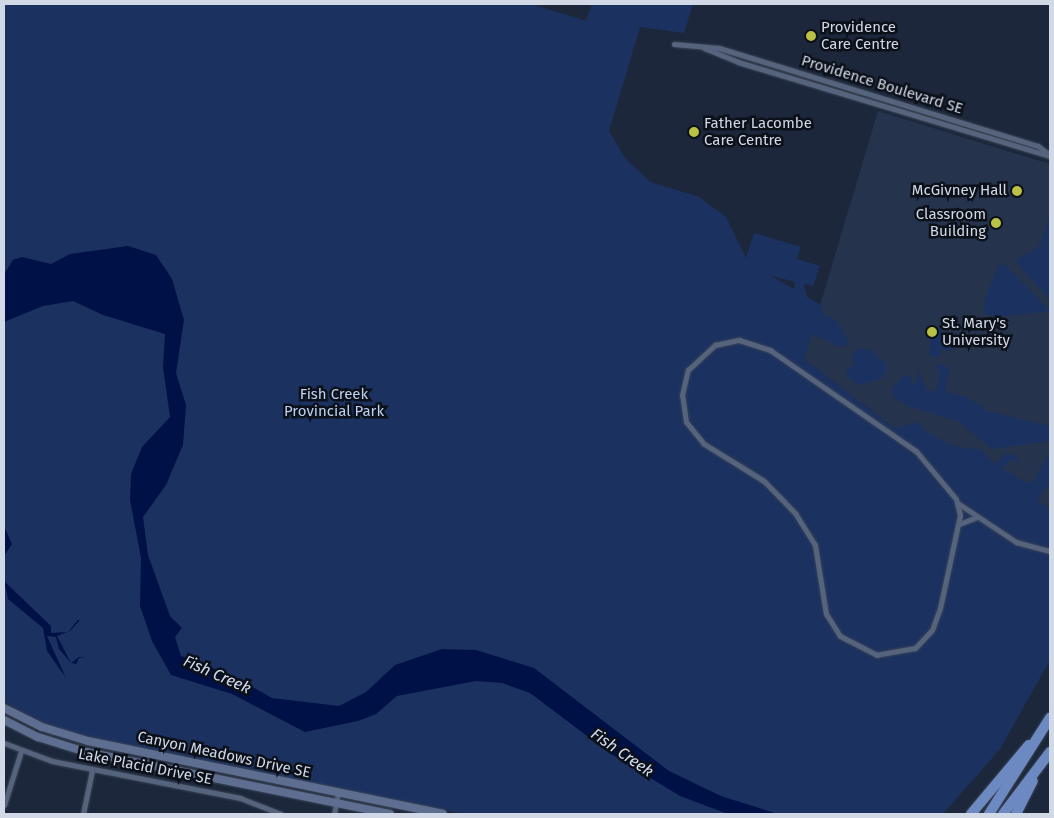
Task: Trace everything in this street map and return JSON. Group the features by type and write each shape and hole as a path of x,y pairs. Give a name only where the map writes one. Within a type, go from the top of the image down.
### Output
{"highway":[{"path":"989,814 1050,718"},
{"path":"971,814 1024,748 1038,738"},
{"path":"1016,814 1035,776 1050,752"},
{"path":"1003,814 1035,776"}],"main road":[{"name":"Canyon Meadows Drive SE","path":"4,708 69,736 443,814"},
{"name":"Canyon Meadows Drive SE","path":"4,720 38,737 86,752 390,814"}],"street":[{"name":"Providence Boulevard SE","path":"674,44 704,48 738,62 1050,155"},
{"path":"958,504 957,528 940,608 926,638 908,651 886,656 852,646 828,619 817,552 796,514 764,481 704,444 686,422 682,395 688,370 723,342 739,340 763,347 916,451 940,475 958,504 1022,545 1050,551"},
{"path":"957,528 965,518 981,520"},
{"name":"Lake Placid Drive SE","path":"4,743 21,751 92,770 240,798 281,814"},
{"path":"4,805 21,751"},
{"path":"83,814 92,770"},
{"path":"334,814 338,793"}],"shaded area":[{"name":"St. Mary's University","path":"878,111 1050,164 1050,509 907,438 804,359"}],"green space":[{"name":"Fish Creek Provincial Park","path":"4,4 531,4 586,21 592,4 693,4 684,33 640,27 609,131 625,158 650,182 699,197 726,217 746,258 754,233 801,247 797,259 820,266 813,286 804,284 807,297 821,305 823,314 836,320 850,344 840,347 812,334 804,359 894,428 919,422 925,431 953,446 982,450 994,464 1007,453 1016,456 1019,463 1011,460 1002,468 1027,483 1033,481 1050,452 1050,485 1038,496 1039,503 1050,508 1050,660 1000,749 943,814 464,814 81,735 39,721 4,702","holes":["769,275 795,282 794,289"]},
{"path":"1050,218 1050,300 1015,261 1038,247"},
{"path":"1000,264 1006,266 1050,311 995,317 984,313 986,295"},
{"path":"931,329 942,329 940,357 929,356"},
{"path":"944,337 950,337 954,344 950,351 944,351 940,347 940,341"},
{"path":"857,348 872,351 884,362 887,368 881,379 859,385 847,377 846,370 855,364 851,358"},
{"path":"939,364 950,368 945,392 965,396 988,411 1049,426 1050,441 992,449 958,421 907,406 892,396 892,387 905,375 912,376 909,382 916,384 917,370 927,390 936,392 940,373 935,366"}],"water":[{"name":"Fish Creek","path":"128,246 156,255 172,279 184,320 176,373 186,405 183,445 166,485 143,517 148,555 170,616 182,628 175,637 181,656 233,676 272,698 339,706 366,692 395,665 442,649 476,650 534,668 669,771 721,796 778,814 728,814 680,796 611,754 530,693 502,683 476,681 397,696 376,714 358,721 305,732 232,694 171,675 152,641 140,606 141,558 130,500 131,474 142,447 170,417 163,367 165,334 103,315 73,301 43,306 4,322 4,274 13,260 22,257 51,264 70,254"},
{"path":"4,526 12,544 4,556"},
{"path":"4,581 51,626 51,633 67,632 57,636 71,663 59,649 56,637 47,636 66,678 47,651 43,628 8,599"},
{"path":"78,620 80,620 70,631 68,632"},
{"path":"79,657 85,658 79,658 76,664 71,663"}],"place":[{"name":"Providence Care Centre","path":"811,36"},
{"name":"Father Lacombe Care Centre","path":"694,132"},
{"name":"McGivney Hall","path":"1017,191"},
{"name":"Classroom Building","path":"996,223"},
{"name":"St. Mary's University","path":"932,332"}]}
